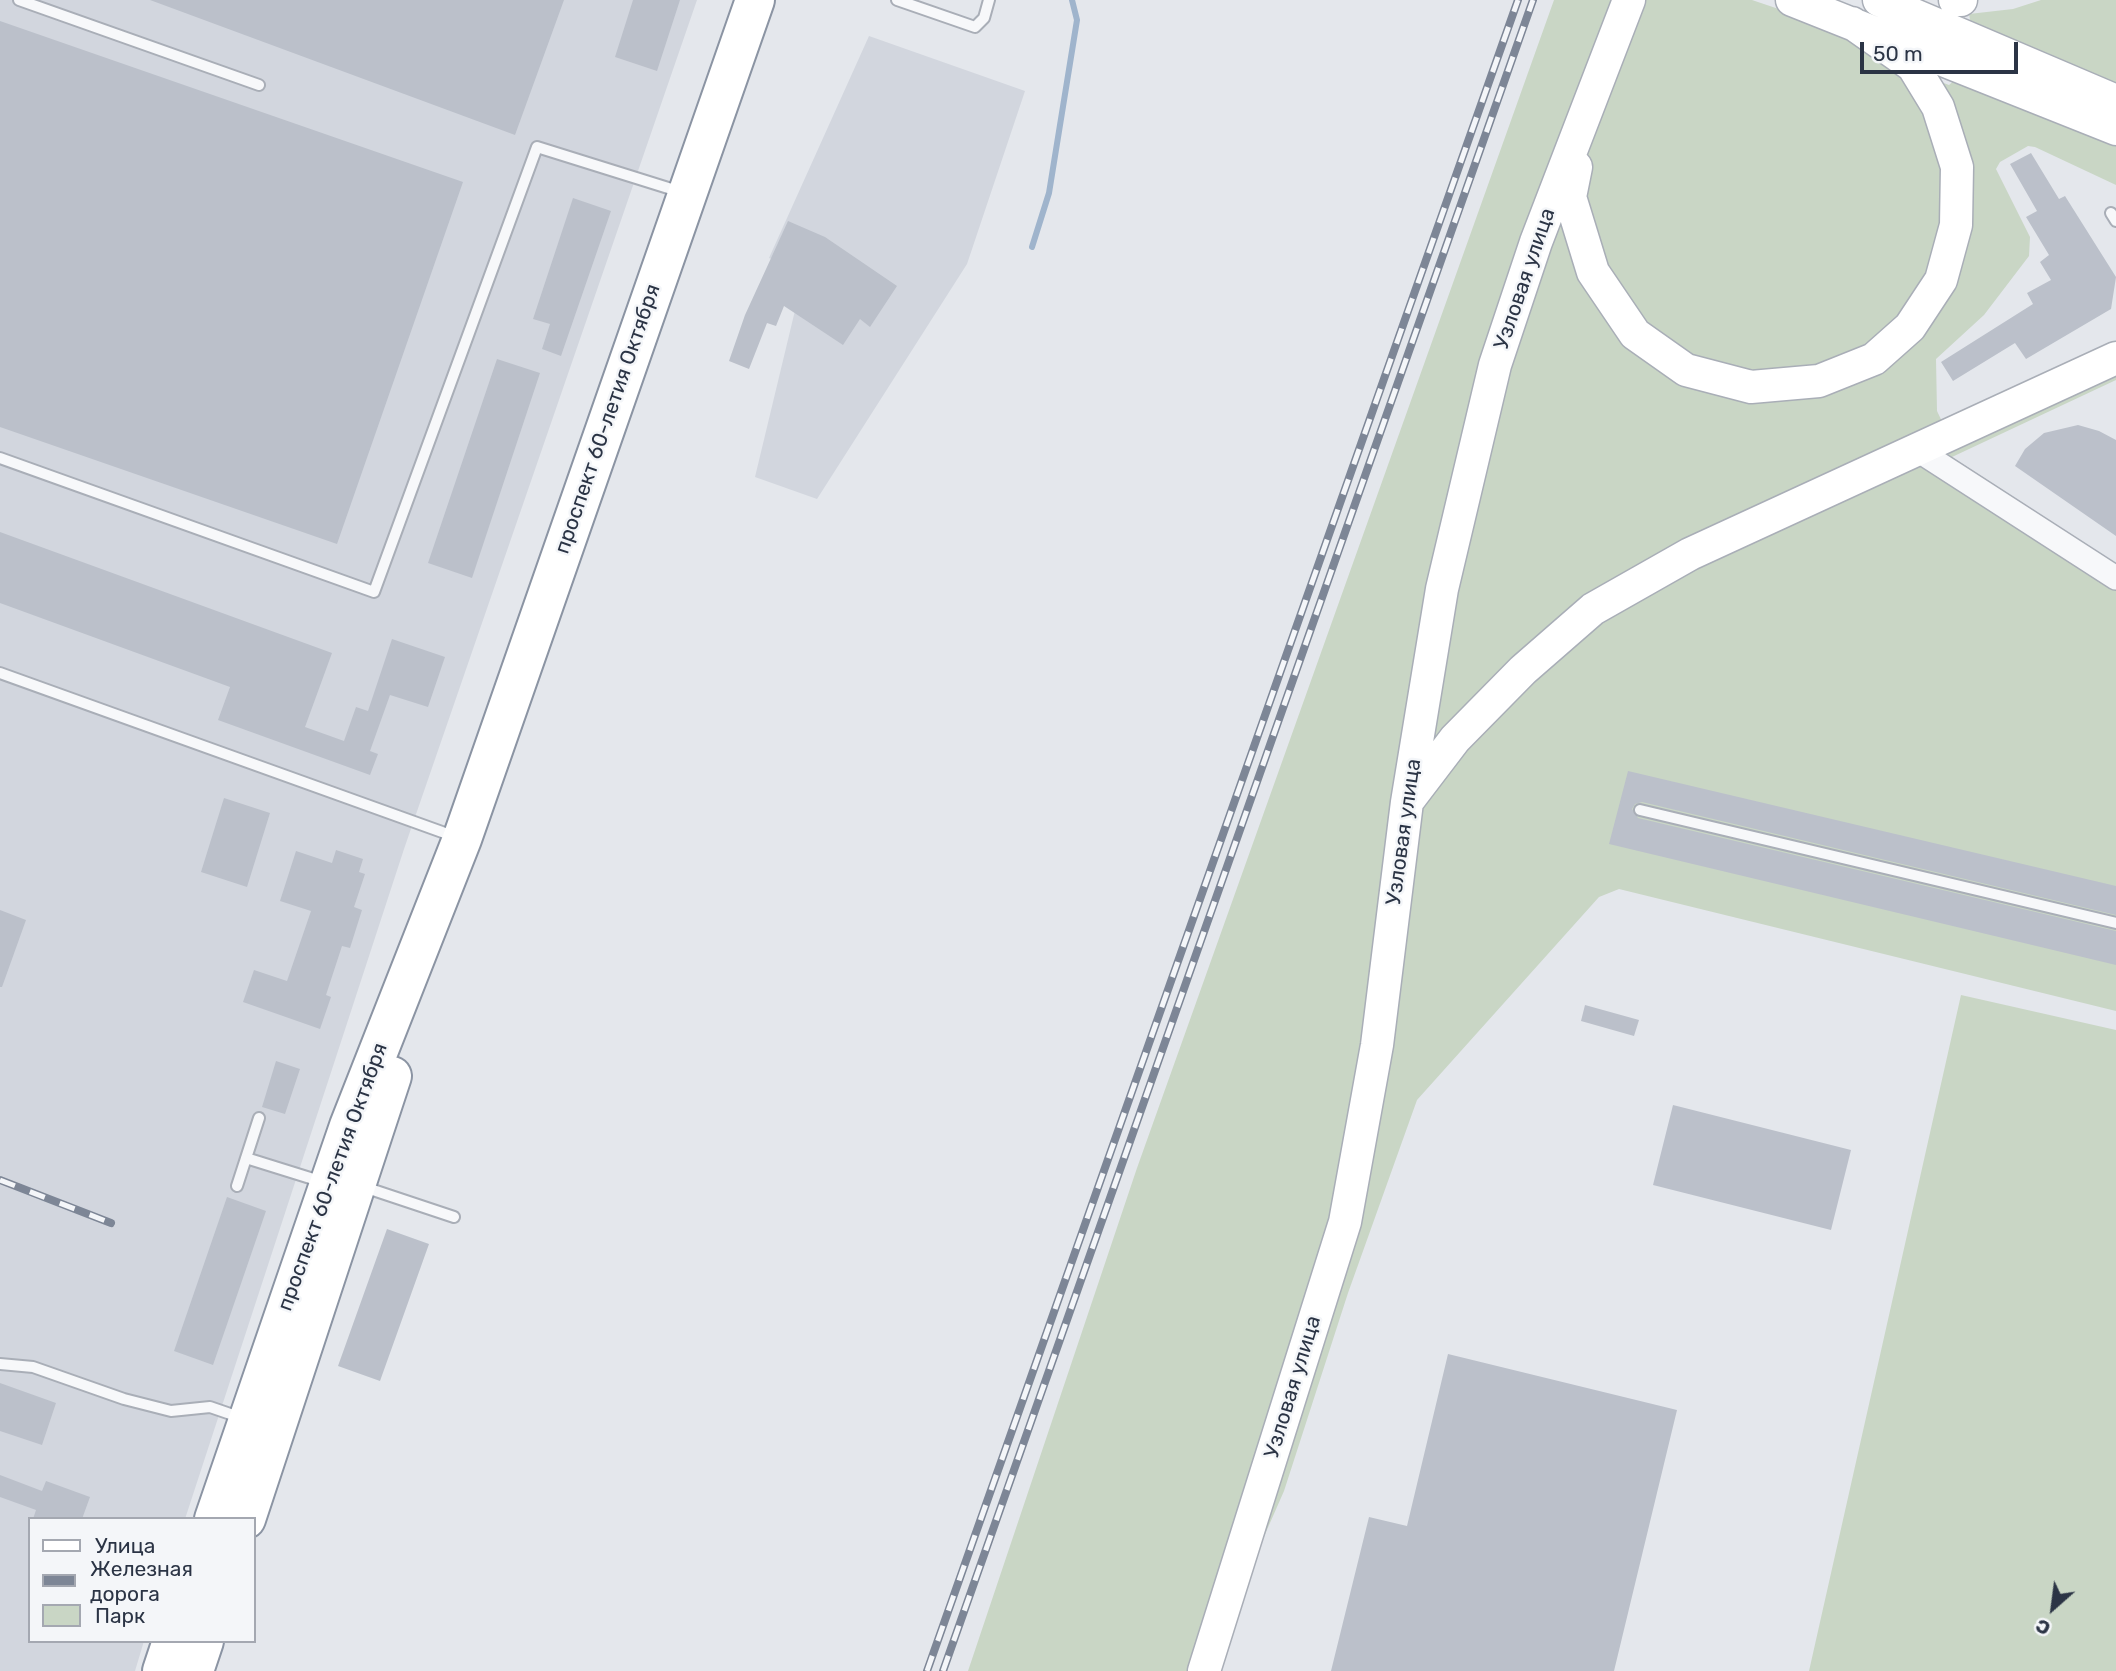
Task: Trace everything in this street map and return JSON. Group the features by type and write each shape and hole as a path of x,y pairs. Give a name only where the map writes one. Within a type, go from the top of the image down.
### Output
{"highway":[{"name":"проспект 60-летия Октября","path":"247,1517 343,1184 755,0"},
{"name":"проспект 60-летия Октября","path":"215,1517 248,1420 343,1184"},
{"path":"162,1671 171,1643"},
{"path":"194,1671 203,1643"}],"street":[{"name":"Узловая улица","path":"1204,1671 1345,1222 1377,1045 1407,802 1443,589 1495,365 1592,92 1629,0"},
{"path":"1792,0 2116,129"},
{"path":"1879,0 2116,101"},
{"path":"1529,265 1550,246 1565,244 1576,248 1635,334 1686,370 1751,387 1819,381 1874,359 1910,327 1941,280 1956,225 1957,167 1938,107 1913,66 1852,23"},
{"path":"1592,92 1570,197 1593,272"},
{"path":"1407,802 1454,738 1523,670 1593,609 1690,554 2116,358"},
{"path":"1916,449 2116,578"}],"lane":[{"path":"19,0 259,85"},
{"path":"897,0 975,27 981,24 989,0"},
{"path":"0,457 374,592 537,147 687,194"},
{"path":"0,673 462,839"},
{"path":"1640,810 2116,923"},
{"path":"237,1186 259,1118"},
{"path":"246,1158 454,1217"},
{"path":"0,1364 33,1367 124,1399 171,1411 210,1407 248,1420"}],"shaded area":[{"path":"0,0 697,0 404,849 186,1517 28,1517 28,1643 143,1643 135,1671 0,1671"},
{"path":"869,36 1025,91 967,264 817,499 755,477 804,273 769,258"}],"green space":[{"path":"1554,0 1752,0 1841,30 1888,62 1949,85 1959,76 2116,142 2116,185 2035,147 2028,146 2000,162 1996,169 2030,237 2029,256 1984,315 1936,359 1937,411 1948,434 2116,358 2116,380 1952,457 2116,564 2116,1011 1619,889 1599,897 1417,1100 1348,1293 1284,1491 1205,1671 968,1671 1137,1168"},
{"path":"2041,0 2116,0 2116,85 1971,25 1969,14 2013,9"},
{"path":"1961,995 2116,1030 2116,1671 1809,1671"}],"building":[{"path":"150,0 564,0 515,135"},
{"path":"633,0 680,0 657,71 615,57"},
{"path":"0,21 463,182 337,544 0,427"},
{"path":"2031,153 2059,199 2065,196 2116,277 2111,309 2026,359 2015,343 1953,381 1941,362 2033,304 2027,293 2051,280 2040,262 2049,255 2026,217 2037,211 2010,164"},
{"path":"573,198 611,211 561,356 542,349 550,324 533,319"},
{"path":"788,221 825,237 897,286 870,327 860,319 843,345 784,306 776,326 767,323 749,369 729,361 745,315"},
{"path":"497,359 540,373 472,578 428,563"},
{"path":"2078,425 2099,431 2116,440 2116,536 2015,466 2025,449 2044,433"},
{"path":"0,532 332,653 305,727 344,741 356,707 368,711 392,639 445,657 428,707 390,695 370,751 378,754 370,775 218,720 230,687 0,603"},
{"path":"1628,771 2116,886 2116,915 1642,802 1635,804 1632,809 1638,818 2116,931 2116,965 1609,844"},
{"path":"224,798 270,813 247,887 201,872"},
{"path":"336,850 363,859 359,872 365,874 354,907 362,910 350,948 342,946 326,995 331,997 320,1029 243,1002 254,970 287,981 311,911 280,901 296,851 332,863"},
{"path":"0,910 26,920 2,987 0,987"},
{"path":"1585,1005 1639,1020 1634,1036 1581,1021"},
{"path":"276,1061 300,1069 285,1114 262,1107"},
{"path":"1673,1105 1851,1150 1831,1230 1653,1185"},
{"path":"227,1197 266,1211 213,1365 174,1351"},
{"path":"387,1229 429,1244 380,1381 338,1366"},
{"path":"1448,1354 1677,1410 1614,1671 1331,1671 1369,1517 1407,1526"},
{"path":"0,1383 56,1403 42,1445 0,1431"},
{"path":"0,1475 42,1491 46,1481 90,1497 83,1517 34,1517 36,1510 0,1497"}],"waterway":[{"path":"1032,247 1049,193 1077,20 1072,0"}],"railway":[{"path":"927,1671 1518,0"},
{"path":"943,1671 1533,0"},
{"path":"0,1180 111,1223"}]}
